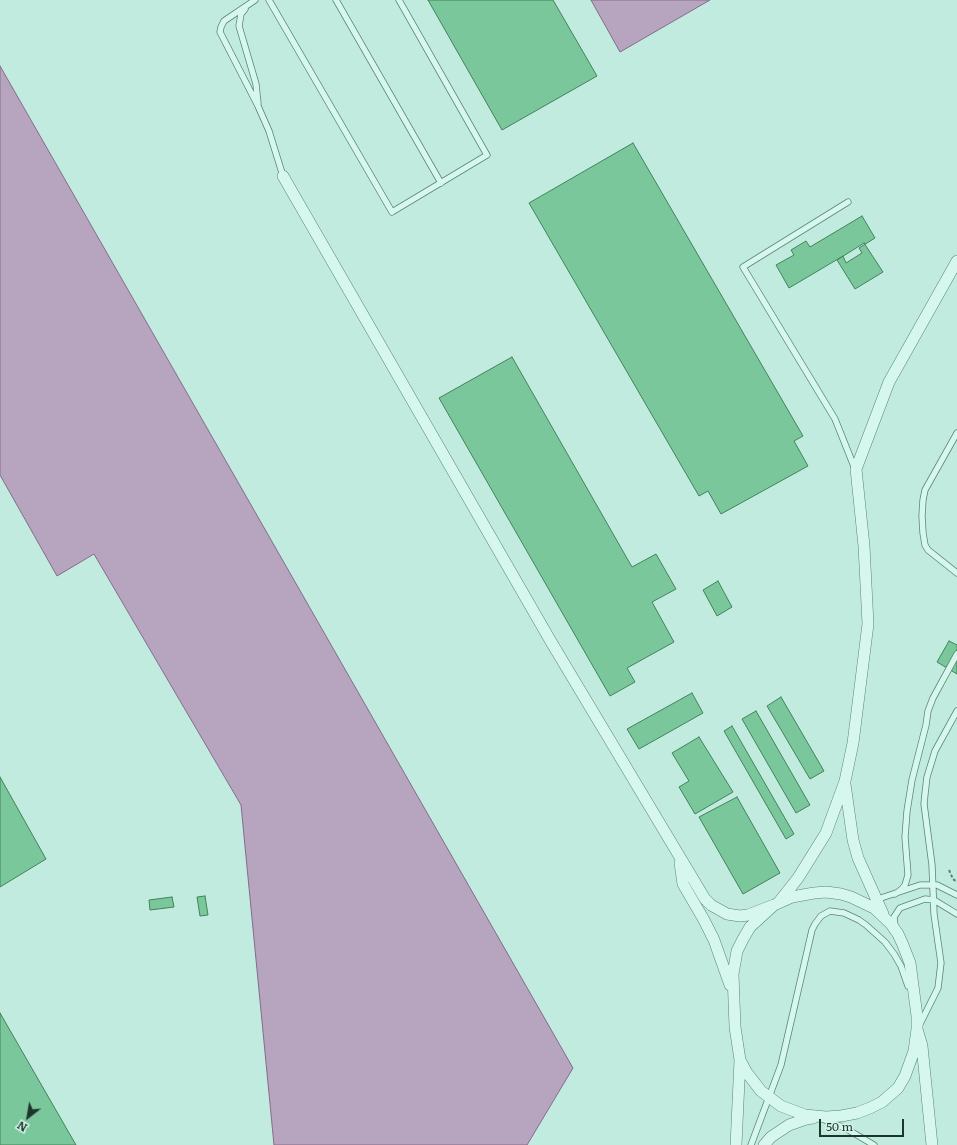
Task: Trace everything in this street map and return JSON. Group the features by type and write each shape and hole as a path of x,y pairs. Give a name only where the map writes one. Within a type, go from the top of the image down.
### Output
{"street":[{"path":"283,176 550,640 705,899 720,910 732,916 740,916 748,915 792,897 826,892 851,897 874,908 884,916"},
{"path":"736,1145 740,1060 735,1027 733,993 737,951 750,927 776,904 798,878 826,833 845,782 853,743 868,624 864,546 856,469 888,382 957,261"},
{"path":"764,1145 771,1137 789,1125 806,1118 841,1116 857,1113 882,1102 898,1088 910,1064 914,1051 917,1016 910,963 898,934 884,916 876,900 858,858 853,840 845,782"},
{"path":"679,857 683,884 714,940 733,993"},
{"path":"917,1029 922,1046 932,1145"},
{"path":"740,1060 754,1083 781,1106 817,1117"}],"lane":[{"path":"256,0 224,21 220,32 258,106 269,132 283,176"},
{"path":"269,0 392,212 487,155 399,0"},
{"path":"336,0 441,183"},
{"path":"250,4 241,14 239,26 256,84 258,106"},
{"path":"848,202 743,267 835,419 856,469"},
{"path":"957,433 925,490 922,516 925,545 928,550 957,573"},
{"path":"895,894 902,890 908,875 905,837 907,811 912,780 926,725 928,711 933,698 957,654"},
{"path":"917,1029 934,998 941,976 941,963 934,914 932,865 924,804 926,783 935,750 957,711"},
{"path":"851,897 864,900 876,900 919,885 933,884 943,887 957,895"},
{"path":"898,934 894,921 896,912 900,908 925,899 934,900 957,914"},
{"path":"751,1145 782,1065 812,930 818,919 825,913 835,911 852,916 866,925 885,942 901,966 907,980 917,1016"},
{"path":"817,1117 844,1128 874,1145"}],"path":[{"path":"949,870 953,879 957,882"}],"shaded area":[{"path":"591,0 710,0 620,52"},
{"path":"0,66 573,1068 527,1145 274,1145 241,805 94,554 57,576 0,475"}],"building":[{"path":"428,0 553,0 597,76 502,130"},
{"path":"633,143 803,436 794,441 808,466 721,514 708,491 699,496 529,203"},
{"path":"862,216 875,238 859,248 862,253 846,263 843,256 789,288 776,265 794,255 791,250 806,241 810,247"},
{"path":"864,243 883,272 855,289 837,260"},
{"path":"512,357 632,567 656,554 676,589 652,602 674,642 627,668 635,682 610,696 439,398"},
{"path":"718,581 732,607 717,616 703,590"},
{"path":"949,641 957,645 957,674 937,662"},
{"path":"692,693 703,713 639,749 627,729"},
{"path":"781,697 824,771 810,779 767,706"},
{"path":"756,711 810,805 796,813 742,719"},
{"path":"732,726 794,834 786,839 724,731"},
{"path":"699,737 733,792 695,814 679,787 689,781 672,753"},
{"path":"0,777 46,859 0,887"},
{"path":"737,797 780,873 743,894 699,817"},
{"path":"205,896 208,915 200,916 197,897"},
{"path":"172,897 174,907 150,910 149,900"},
{"path":"0,1013 76,1145 0,1145"}]}
